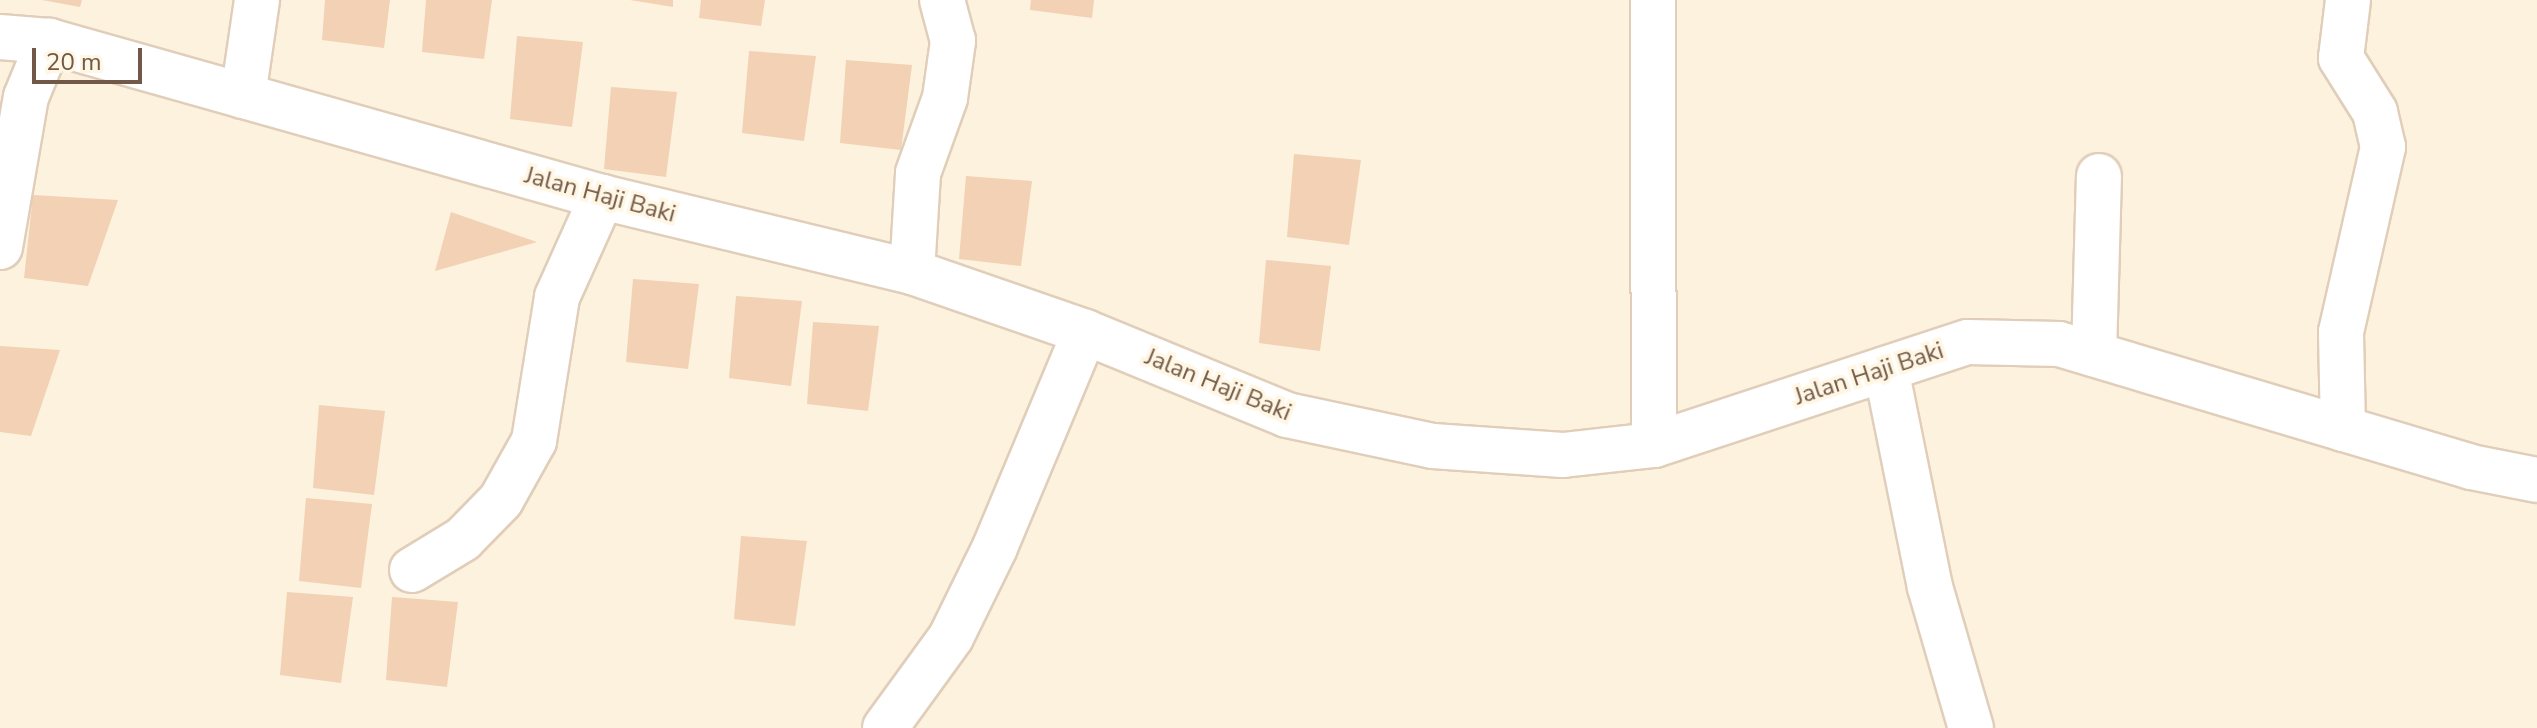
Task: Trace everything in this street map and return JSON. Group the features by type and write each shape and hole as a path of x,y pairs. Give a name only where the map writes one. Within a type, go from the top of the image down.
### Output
{"street":[{"path":"243,96 257,0"},
{"path":"912,272 918,173 945,98 953,41 942,0"},
{"path":"1653,0 1654,445"},
{"path":"2343,429 2341,332 2359,269 2383,133 2341,58 2348,0"},
{"name":"Jalan Haji Baki","path":"0,37 49,41 602,197 912,272 1085,332 1287,415 1433,446 1563,455 1654,445 1968,342 2059,344 2343,429 2537,480"},
{"path":"0,247 26,97 49,41"},
{"path":"2094,354 2099,176"},
{"path":"412,570 463,539 501,500 534,441 557,297 602,197"},
{"path":"885,728 951,637 995,547 1085,332"},
{"path":"1886,369 1930,587 1971,728"}],"building":[{"path":"42,0 82,0 80,7"},
{"path":"325,0 390,0 384,48 322,40"},
{"path":"426,0 492,0 484,59 422,52"},
{"path":"630,0 673,0 673,7"},
{"path":"701,0 765,0 761,26 699,18"},
{"path":"1031,0 1094,0 1092,18 1030,10"},
{"path":"517,36 583,42 572,127 510,119"},
{"path":"749,51 816,56 804,141 742,133"},
{"path":"846,60 912,65 901,150 840,143"},
{"path":"611,87 677,92 666,177 604,169"},
{"path":"1294,154 1361,160 1349,245 1287,237"},
{"path":"966,176 1032,181 1021,266 959,259"},
{"path":"33,195 118,200 88,286 24,278"},
{"path":"451,212 537,242 435,271"},
{"path":"1266,260 1331,266 1320,351 1259,343"},
{"path":"633,279 699,284 688,369 626,362"},
{"path":"736,296 802,301 791,386 729,378"},
{"path":"813,322 879,326 868,411 807,404"},
{"path":"0,346 60,350 31,436 0,432"},
{"path":"319,405 385,411 374,495 313,488"},
{"path":"306,498 372,504 361,588 299,581"},
{"path":"741,536 807,541 795,626 734,619"},
{"path":"287,592 353,597 341,683 280,675"},
{"path":"392,597 458,602 447,687 386,680"}]}
